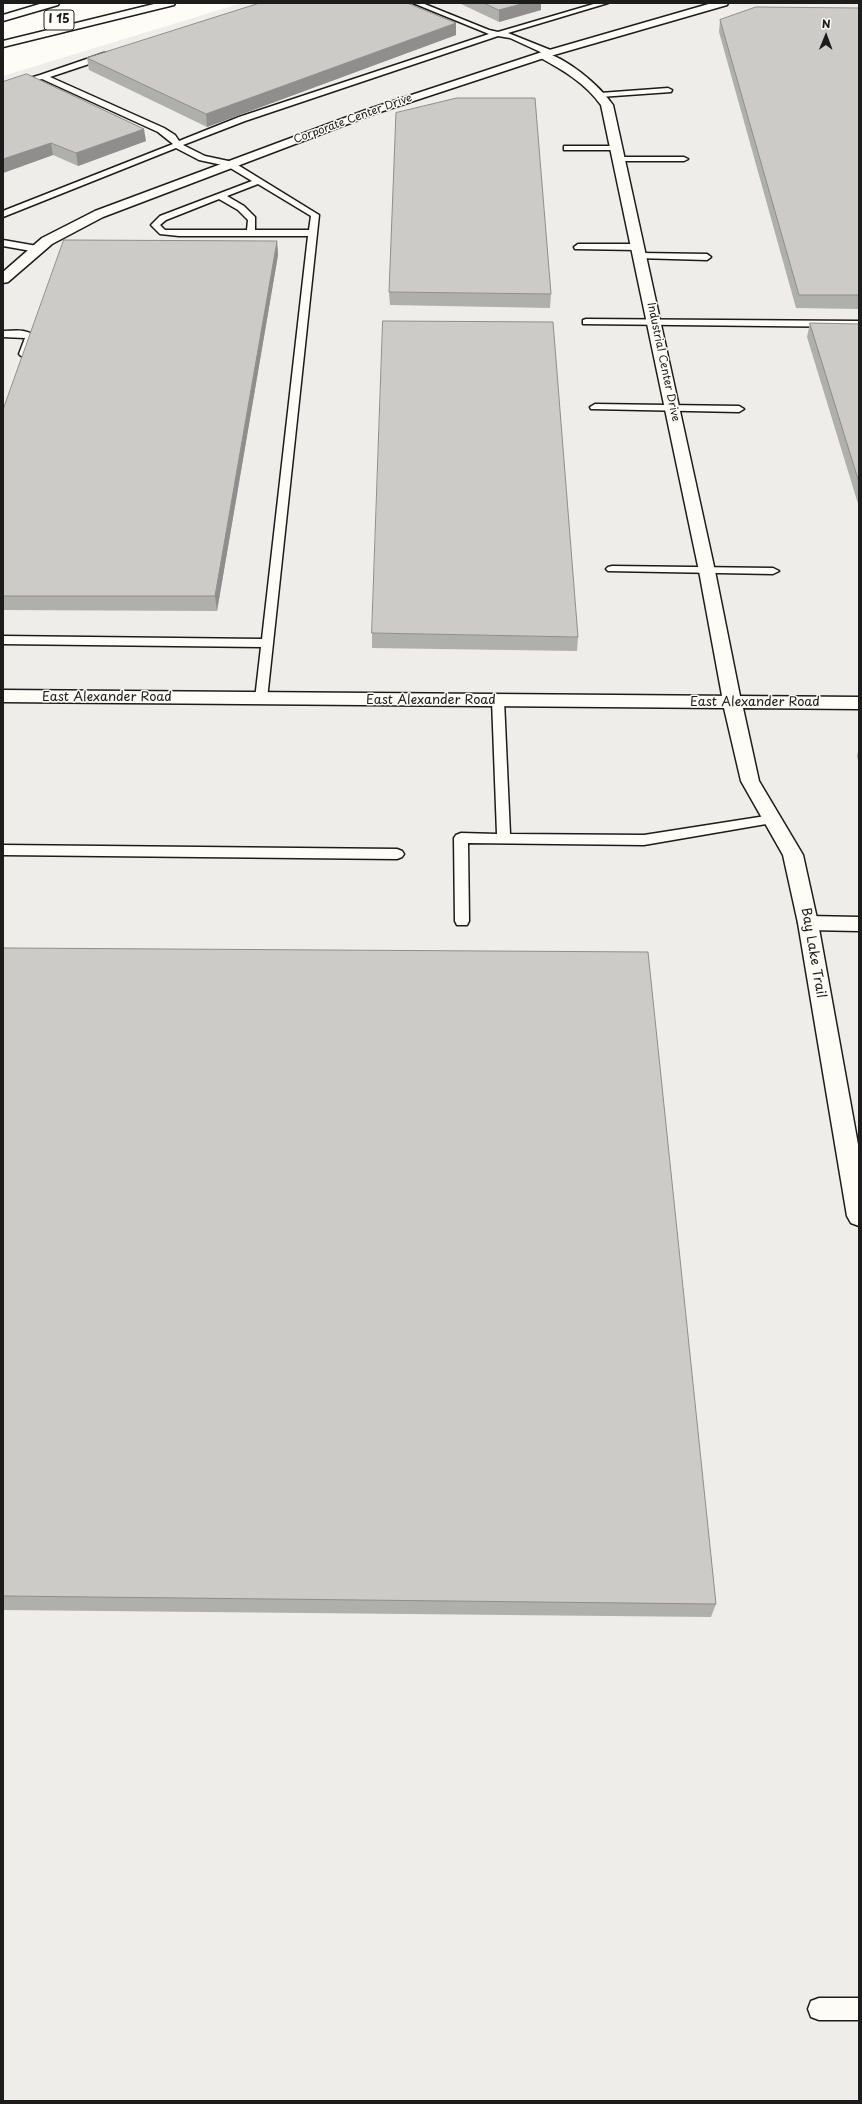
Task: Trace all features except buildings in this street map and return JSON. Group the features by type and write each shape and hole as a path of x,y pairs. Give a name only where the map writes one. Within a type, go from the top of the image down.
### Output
{"main road":[{"name":"I 15","path":"3,18 54,3"},
{"path":"3,44 170,3"},
{"name":"Corporate Center Drive","path":"3,279 47,242 99,214 370,112 546,54 723,3"},
{"name":"I 15","path":"3,37 70,17"},
{"name":"Industrial Center Drive","path":"546,54 578,74 600,95 607,104 708,570 732,702"},
{"name":"East Alexander Road","path":"3,696 859,703"},
{"name":"Bay Lake Trail","path":"732,702 750,781 793,856 808,923 858,1210"},
{"path":"808,923 859,924"}],"lane":[{"path":"416,3 486,32 512,36 546,54"},
{"path":"3,214 179,146 242,119 497,34 605,3"},
{"path":"3,88 44,77 116,52"},
{"path":"44,77 161,130 172,137 179,146 202,158 230,164 315,215 261,698"},
{"path":"600,95 668,90"},
{"path":"567,148 684,159"},
{"path":"259,181 163,218 155,225 163,232 179,233 314,233"},
{"path":"220,196 241,208 252,219 251,233"},
{"path":"3,243 37,249"},
{"path":"578,247 707,257"},
{"path":"586,322 654,324 859,324"},
{"path":"3,334 25,334 30,337 20,364"},
{"path":"594,407 740,409"},
{"path":"612,569 773,571"},
{"path":"3,640 267,643"},
{"path":"498,700 504,839"},
{"path":"462,921 461,838 644,840 772,819"},
{"path":"3,850 397,854"},
{"path":"819,2009 859,2010"}],"shaded area":[{"path":"242,3 859,3 859,2101 3,2101 3,76"}]}
